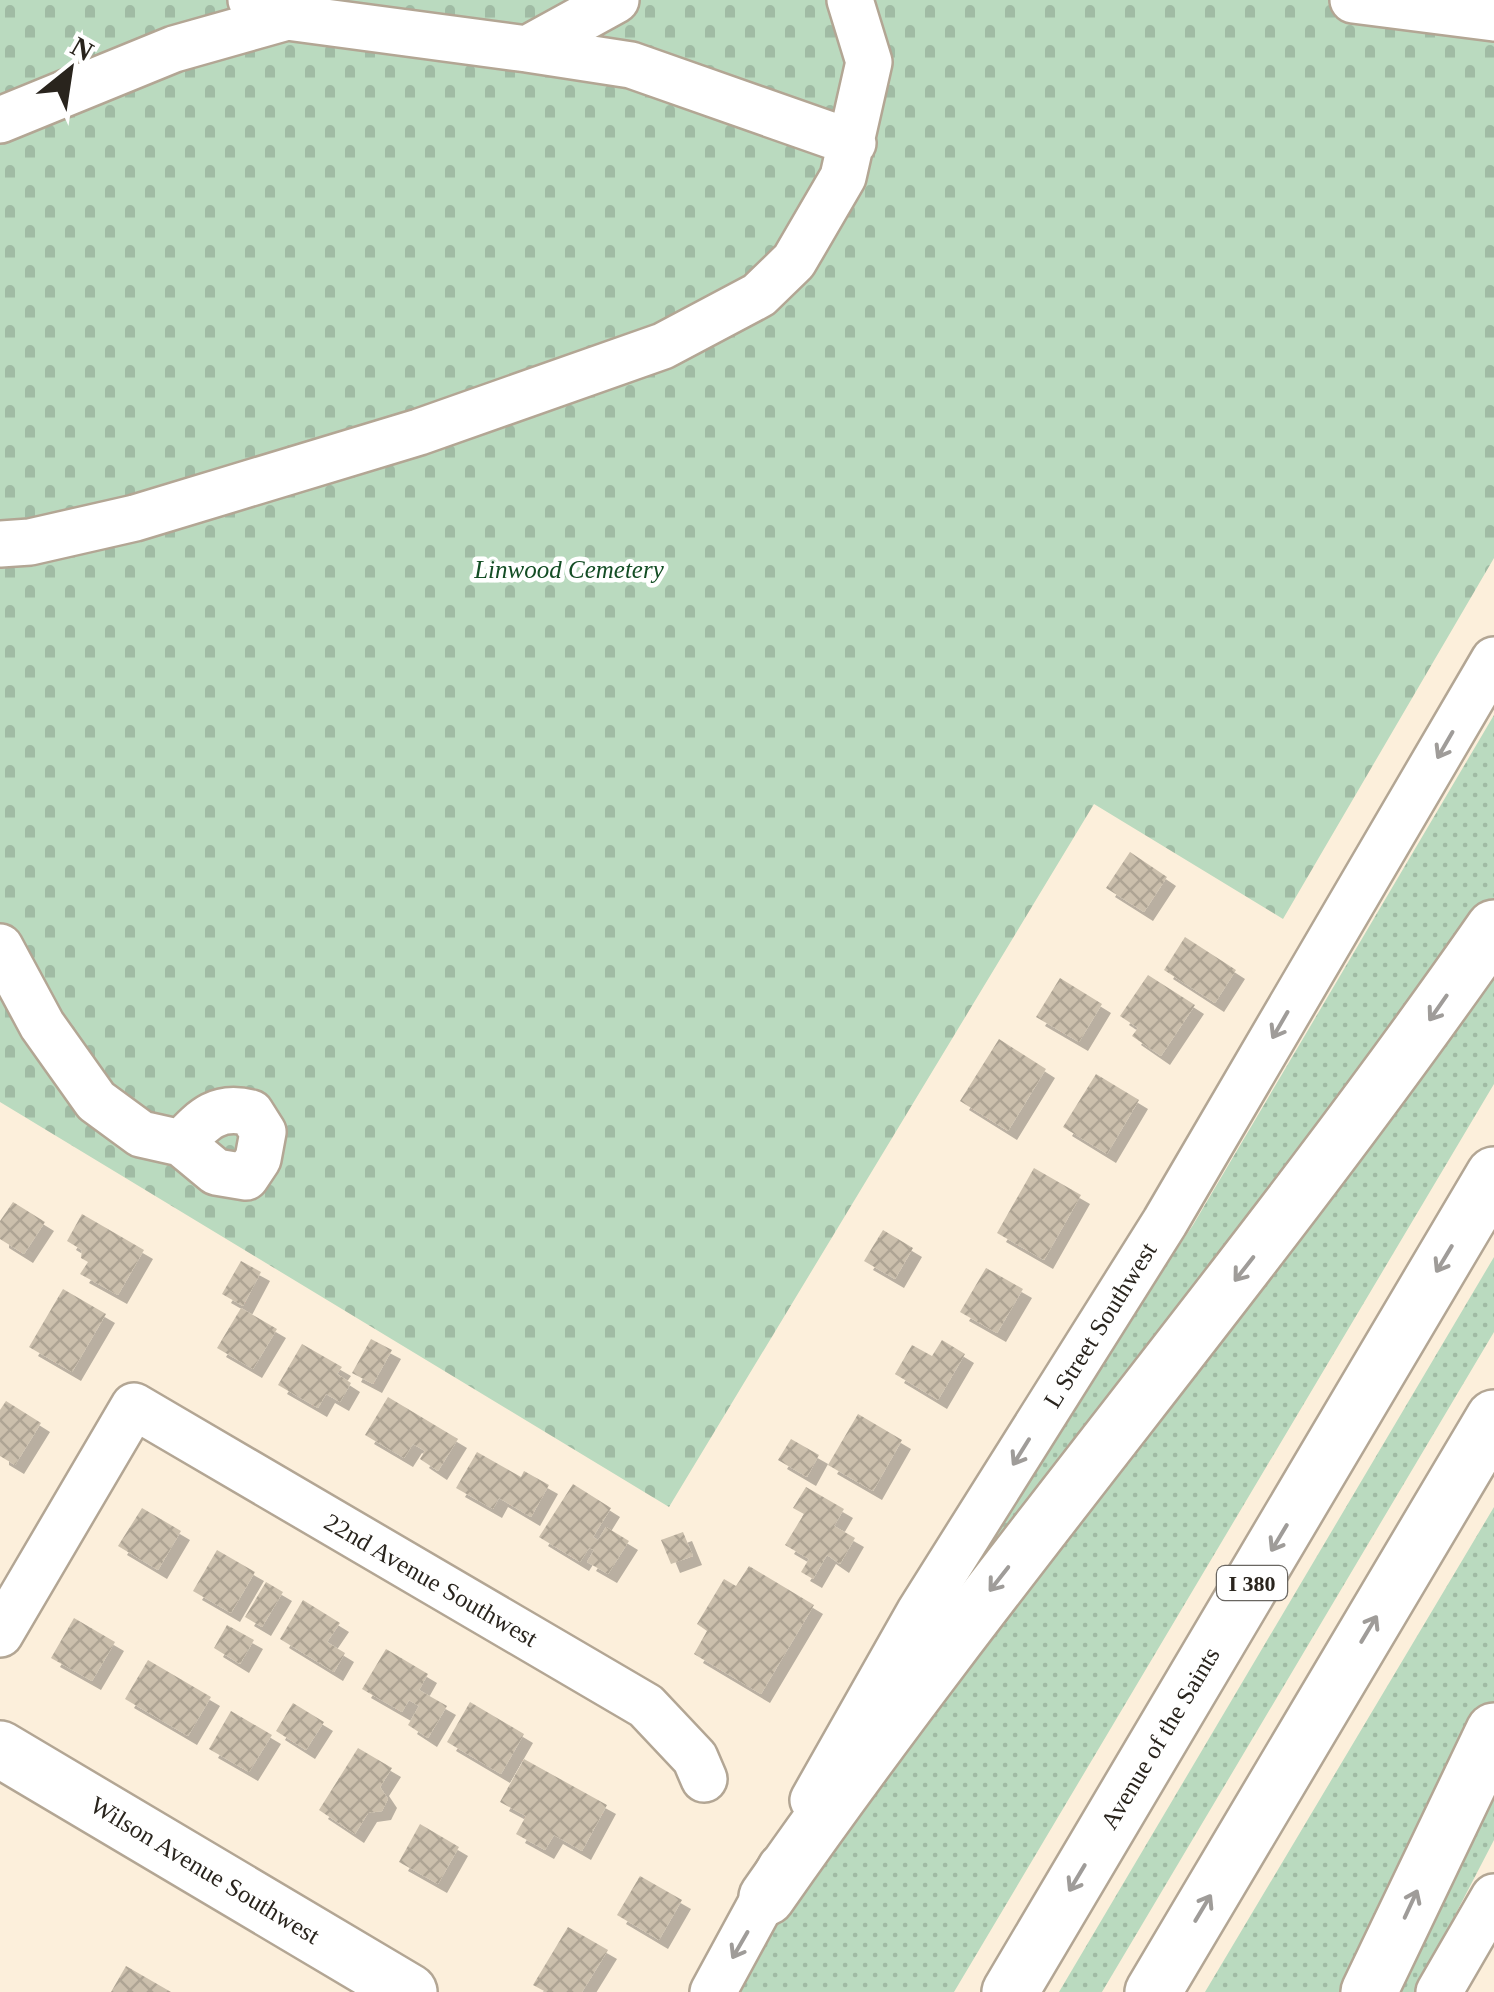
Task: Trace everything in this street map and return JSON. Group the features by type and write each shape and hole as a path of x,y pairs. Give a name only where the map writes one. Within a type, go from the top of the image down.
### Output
{"main road":[{"path":"767,1898 925,1674 1260,1250 1494,928"},
{"name":"Avenue of the Saints","path":"1010,1992 1494,1175"},
{"path":"1153,1992 1494,1418"},
{"path":"1369,1992 1494,1731"},
{"name":"Wilson Avenue Southwest","path":"0,1748 409,1992"}],"street":[{"path":"0,120 269,8 551,26 584,21 616,0"},
{"path":"0,544 30,542 134,518 419,432 663,346 759,295 794,262 843,177 869,62 850,0"},
{"path":"1353,0 1494,18"},
{"path":"551,26 631,65 853,143"},
{"name":"L Street Southwest","path":"713,1992 767,1898 824,1776 919,1613 1164,1222 1494,660"},
{"path":"0,948 42,1025 96,1101 140,1134 181,1143"},
{"name":"22nd Avenue Southwest","path":"0,1634 134,1406 646,1706 695,1758 704,1779"},
{"path":"1439,1992 1494,1898"}],"green space":[{"name":"Linwood Cemetery","path":"0,0 1494,0 1494,558 1283,919 1094,804 669,1507 0,1102"},
{"path":"1494,715 1494,903 941,1629 983,1534 1193,1225"},
{"path":"1494,955 1494,1084 954,1992 737,1992 784,1910"},
{"path":"1494,1257 1494,1332 1102,1992 1059,1992"},
{"path":"1494,1507 1494,1704 1354,1992 1205,1992"},
{"path":"1494,1775 1494,1840 1415,1992 1388,1992"}],"building":[{"path":"1130,852 1167,877 1144,912 1106,888"},
{"path":"1185,937 1236,970 1215,1003 1164,970"},
{"path":"1148,975 1195,1005 1161,1056 1132,1036 1138,1028 1120,1016"},
{"path":"1060,978 1102,1004 1079,1042 1036,1017"},
{"path":"999,1039 1046,1069 1008,1131 960,1101"},
{"path":"1096,1074 1139,1100 1107,1154 1063,1127"},
{"path":"1034,1168 1081,1195 1044,1260 997,1233"},
{"path":"13,1202 45,1222 24,1254 0,1239 0,1221"},
{"path":"82,1214 144,1250 118,1295 80,1274 88,1262 81,1258 82,1250 67,1241"},
{"path":"883,1230 913,1248 895,1279 864,1261"},
{"path":"241,1261 261,1272 243,1306 222,1294"},
{"path":"986,1268 1023,1289 997,1333 960,1312"},
{"path":"63,1289 106,1314 72,1372 29,1347"},
{"path":"241,1308 277,1329 253,1369 217,1348"},
{"path":"371,1339 392,1350 373,1384 352,1373"},
{"path":"942,1340 965,1354 938,1400 895,1374 912,1345 932,1356"},
{"path":"302,1344 342,1367 337,1374 351,1383 340,1402 326,1394 318,1408 278,1385"},
{"path":"388,1397 458,1439 438,1471 420,1459 425,1451 413,1444 404,1458 365,1435"},
{"path":"6,1401 41,1423 15,1465 0,1456 0,1410"},
{"path":"858,1414 902,1440 873,1491 828,1465"},
{"path":"791,1439 819,1455 807,1477 778,1460"},
{"path":"477,1452 521,1477 524,1471 549,1485 531,1517 499,1498 493,1509 456,1488"},
{"path":"573,1484 611,1508 593,1537 598,1540 606,1527 629,1541 608,1574 587,1562 594,1550 589,1548 580,1562 539,1537"},
{"path":"806,1487 844,1509 834,1526 855,1538 840,1564 827,1555 813,1579 801,1572 809,1559 785,1545 804,1514 793,1508"},
{"path":"142,1508 181,1531 158,1570 118,1546"},
{"path":"683,1532 693,1556 671,1564 661,1540"},
{"path":"217,1550 255,1572 231,1613 193,1591"},
{"path":"749,1566 814,1605 761,1694 694,1654 707,1631 697,1624 724,1579 736,1586"},
{"path":"266,1582 283,1592 262,1627 245,1617"},
{"path":"303,1600 340,1623 327,1642 345,1653 334,1672 280,1639"},
{"path":"74,1618 115,1642 92,1681 51,1658"},
{"path":"227,1625 254,1640 240,1664 214,1648"},
{"path":"386,1649 428,1674 419,1690 447,1706 428,1738 408,1725 419,1706 409,1700 402,1712 362,1689"},
{"path":"148,1660 211,1697 188,1736 125,1699"},
{"path":"470,1702 524,1734 501,1774 447,1742"},
{"path":"293,1703 324,1722 306,1750 276,1731"},
{"path":"231,1711 272,1735 249,1772 209,1749"},
{"path":"358,1748 392,1768 380,1787 388,1799 382,1811 368,1813 355,1834 319,1810"},
{"path":"524,1759 607,1805 582,1851 554,1835 545,1850 516,1834 526,1816 500,1802"},
{"path":"420,1824 459,1847 438,1884 399,1862"},
{"path":"640,1876 682,1900 659,1940 617,1915"},
{"path":"568,1927 608,1950 582,1992 546,1992 533,1985"},
{"path":"126,1966 171,1992 111,1992"}]}
